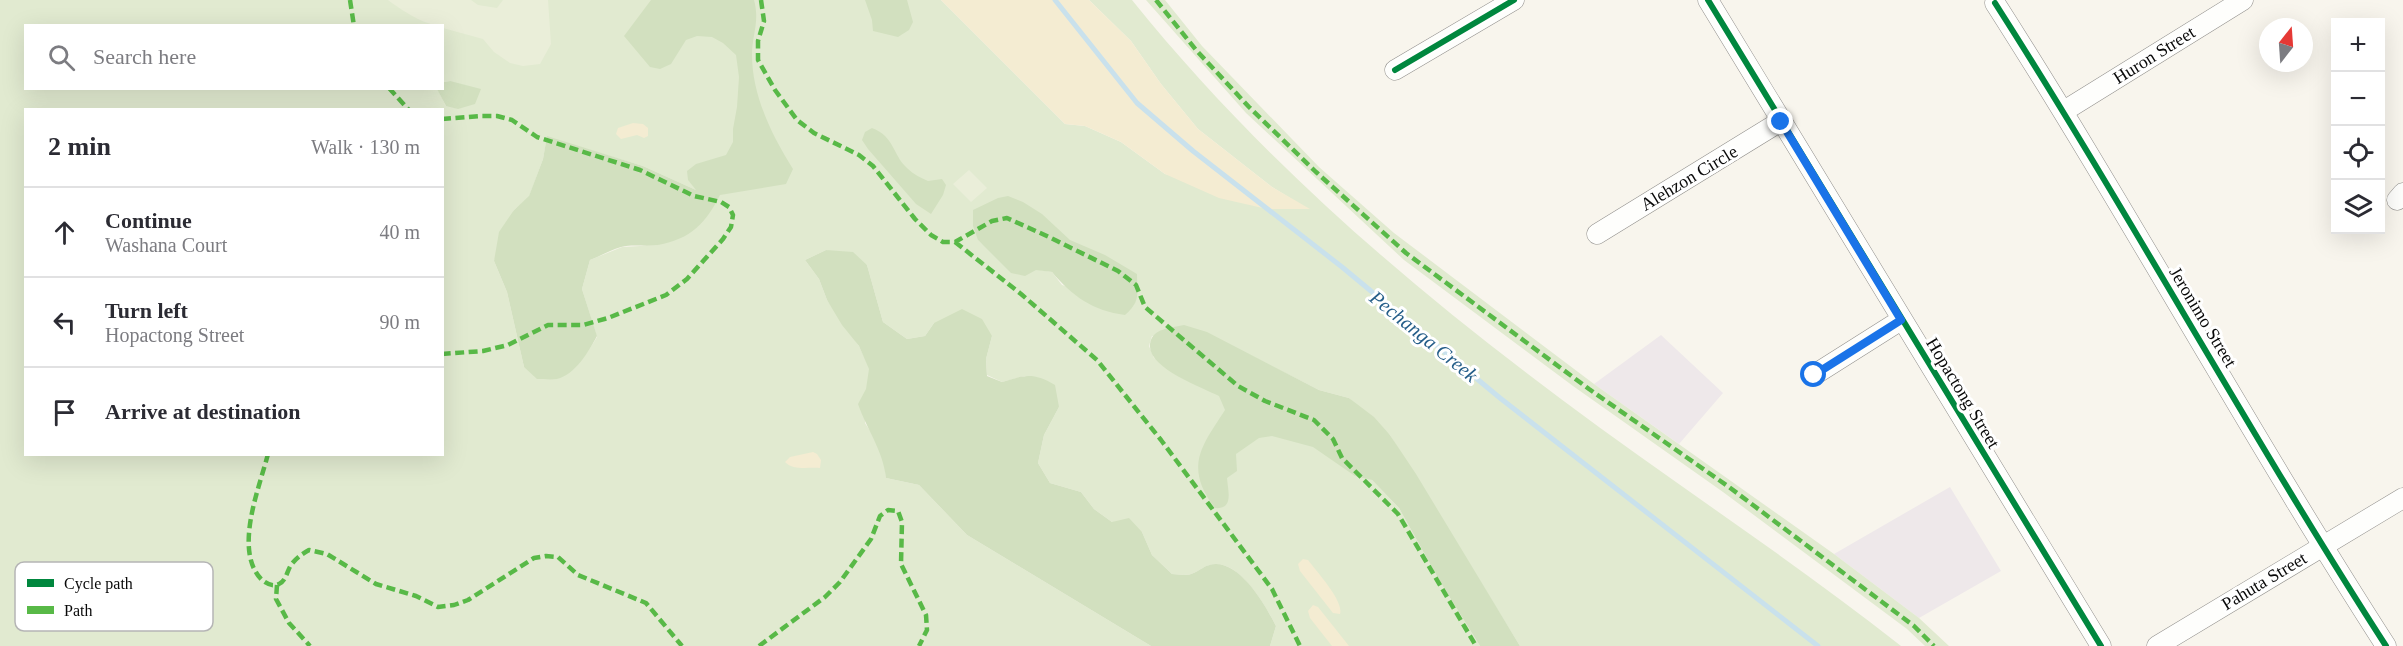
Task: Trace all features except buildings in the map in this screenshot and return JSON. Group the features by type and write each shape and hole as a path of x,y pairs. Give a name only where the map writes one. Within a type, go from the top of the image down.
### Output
{"street":[{"path":"1395,70 1514,0"},
{"name":"Hopactong Street","path":"1708,0 2101,646"},
{"name":"Huron Street","path":"2064,111 2243,0"},
{"name":"Jeronimo Street","path":"1995,3 2064,111 2322,546 2386,646"},
{"name":"Alehzon Circle","path":"1597,234 1781,122"},
{"path":"1814,375 1901,320"},
{"name":"Pahuta Street","path":"2157,646 2403,498"}],"shaded area":[{"path":"1661,335 1723,393 1679,444 1594,384"},
{"path":"1950,487 2001,571 1919,618 1834,554"}],"green space":[{"path":"0,0 941,0 1065,124 1085,126 1121,142 1165,174 1308,209 1272,187 1198,129 1161,84 1131,41 1089,0 1132,0 1179,56 1280,163 1389,262 1445,309 1561,399 1901,646 1520,646 1390,435 1349,398 1319,390 1248,354 1152,336 1149,346 1154,358 1240,399 1372,480 1399,508 1439,580 1480,646 1270,646 1276,626 1252,588 1235,571 1226,566 1213,564 1189,575 1172,574 1152,555 1142,532 1112,522 1094,509 1081,492 1050,483 1038,463 1044,435 1059,407 1025,376 1002,382 987,375 986,359 992,336 934,323 925,336 907,339 883,322 867,265 826,250 805,260 819,279 827,300 859,346 870,369 865,423 878,443 885,464 886,478 919,485 967,535 1151,646 0,646","holes":["547,137 643,166 698,191 658,245 622,247 590,260 582,289 597,337 581,360 559,378 524,367 507,292 494,261 514,210 529,197 543,159","978,240 1135,306 1062,285 1052,272 1012,262"]},
{"path":"388,0 471,0 478,5 497,8 503,0 548,0 551,44 540,64 523,66 510,63 494,52 483,39 444,28 444,24 433,24 407,13"},
{"path":"651,0 754,0 756,22 752,55 755,85 771,129 793,169 786,184 720,195 703,222 680,239 658,245 621,247 590,260 582,289 597,336 586,355 570,373 557,379 537,379 524,367 507,292 494,261 499,232 514,210 529,196 543,159 547,136 643,166 696,190 688,180 687,171 696,164 726,155 733,142 739,77 736,55 712,37 697,36 686,40 671,64 660,69 650,67 624,36"},
{"path":"865,0 907,0 913,22 909,30 898,37 873,31"},
{"path":"1146,0 1165,0 1202,46 1319,167 1394,233 1594,384 1834,554 1919,618 1949,646 1925,646 1907,629 1723,492 1573,386 1404,260 1246,113"},
{"path":"450,81 481,89 475,104 458,109 446,106 438,90 444,90 444,82"},
{"path":"872,128 885,136 902,163 912,172 928,181 942,179 946,185 943,195 931,214 916,204 868,149 862,140 865,132"},
{"path":"969,170 987,188 971,202 953,184"},
{"path":"1008,196 1042,214 1070,240 1105,255 1137,274 1137,297 1134,306 1125,315 1113,313 1093,306 1075,295 1052,272 1036,270 1025,276 1011,273 978,240 973,226 973,210 998,198"},
{"path":"826,250 853,252 867,265 883,322 907,339 925,336 934,323 962,309 982,319 992,336 986,359 987,376 1002,382 1023,376 1035,376 1055,385 1059,407 1044,435 1038,463 1050,483 1081,492 1094,509 1112,522 1129,518 1142,532 1152,555 1172,574 1189,575 1216,564 1235,571 1252,588 1276,626 1270,646 1151,646 967,535 919,485 886,478 878,449 858,404 866,389 869,369 859,346 842,325 827,300 819,279 805,260"},
{"path":"1184,325 1207,332 1319,390 1349,398 1374,417 1390,435 1416,474 1520,646 1480,646 1439,580 1399,508 1372,480 1355,476 1313,447 1272,436 1259,438 1236,454 1237,471 1227,478 1229,494 1227,503 1221,508 1215,508 1200,481 1199,458 1203,446 1225,410 1219,396 1177,376 1166,369 1151,353 1150,344 1154,335 1163,330"}],"sand":[{"path":"941,0 1089,0 1131,41 1161,84 1198,129 1272,187 1310,209 1267,209 1219,198 1165,174 1121,142 1085,126 1065,124"},
{"path":"633,123 643,124 648,128 648,136 644,138 637,135 621,139 616,134 618,128"},
{"path":"813,452 821,460 820,468 797,468 785,462 790,457"},
{"path":"1303,559 1308,560 1329,587 1338,602 1340,614 1333,613 1300,571 1298,564"},
{"path":"1313,605 1318,607 1349,646 1332,646 1310,618 1308,611"}],"waterway":[{"name":"Pechanga Creek","path":"1055,0 1137,103 1193,151 1342,267 1500,398 1818,646"}],"marked path":[{"path":"350,0 354,24"},
{"path":"761,0 764,21 758,41 758,60 775,90 797,120 814,133 859,155 873,166 915,219 931,235 943,242 955,242 992,221 1007,218 1049,237 1118,271 1136,285 1145,307 1238,386 1265,401 1314,420 1333,439 1342,458 1398,514 1476,646"},
{"path":"1156,0 1196,50 1249,107 1316,172 1406,253 1589,389 1729,487 1914,626 1934,646"},
{"path":"391,90 407,108"},
{"path":"444,119 497,116 512,120 537,137 640,170 694,196 721,202 729,207 733,215 731,227 723,239 687,279 666,295 608,318 583,325 548,325 508,345 483,351 444,354"},
{"path":"955,242 1021,294 1097,360 1161,440 1272,589 1300,646"},
{"path":"267,456 254,502 249,553 254,568 262,580 268,584 281,583 293,563 309,550 327,554 376,584 416,596 438,607 468,600 534,558 558,557 578,575 646,603 682,646"},
{"path":"759,646 825,597 840,582 871,539 880,516 888,510 898,511 902,522 901,564 926,615 927,630 919,646"},
{"path":"277,585 276,599 289,623 310,646"}],"cycle path":[{"path":"1395,70 1514,0"},
{"path":"1708,0 2101,646"},
{"path":"1995,3 2386,646"}],"route":[{"path":"1781,122 1901,320 1814,375"}]}
